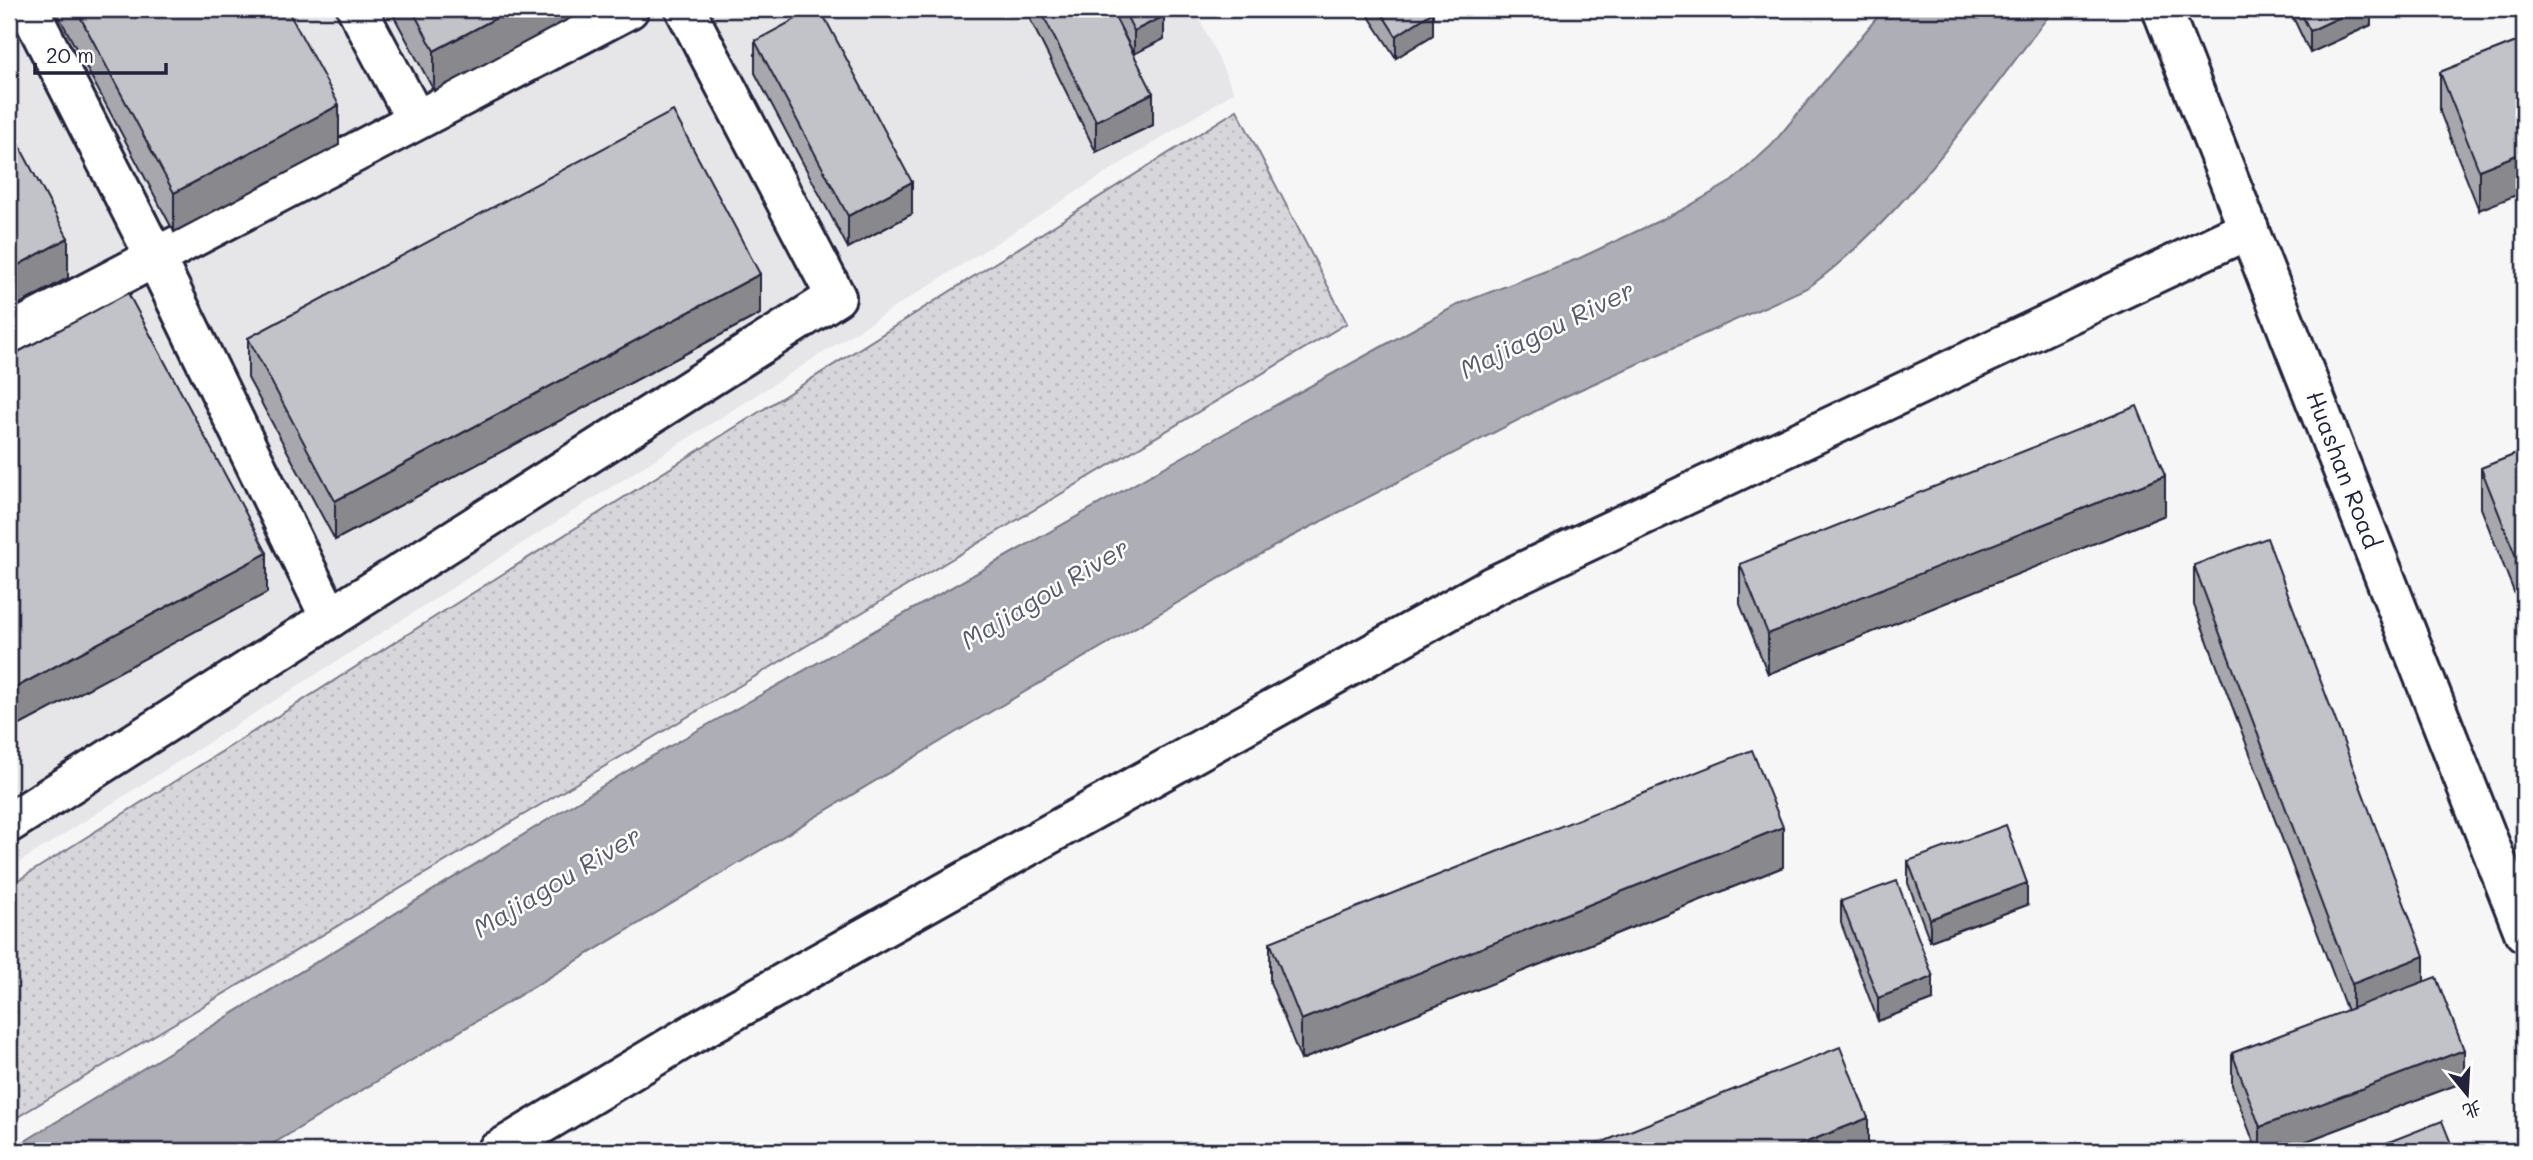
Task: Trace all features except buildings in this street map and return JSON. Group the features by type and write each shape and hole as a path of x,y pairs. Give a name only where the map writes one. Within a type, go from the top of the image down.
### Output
{"street":[{"path":"29,9 155,257 330,618"},
{"path":"357,9 416,120"},
{"path":"9,334 629,9"},
{"path":"9,823 836,297 685,9"},
{"name":"Huashan Road","path":"2162,9 2524,932"},
{"path":"497,1151 687,1037 1491,587 2249,229"}],"shaded area":[{"path":"9,9 1195,9 1234,92 9,869"},
{"path":"1237,110 1347,323 9,1122 9,886"}],"water":[{"name":"Majiagou River","path":"1884,9 2054,9 1970,120 1910,192 1845,258 1809,287 1557,400 1287,539 968,725 261,1151 9,1151 640,763 1209,442 1459,304 1580,258 1682,210 1732,181 1771,146"}]}
